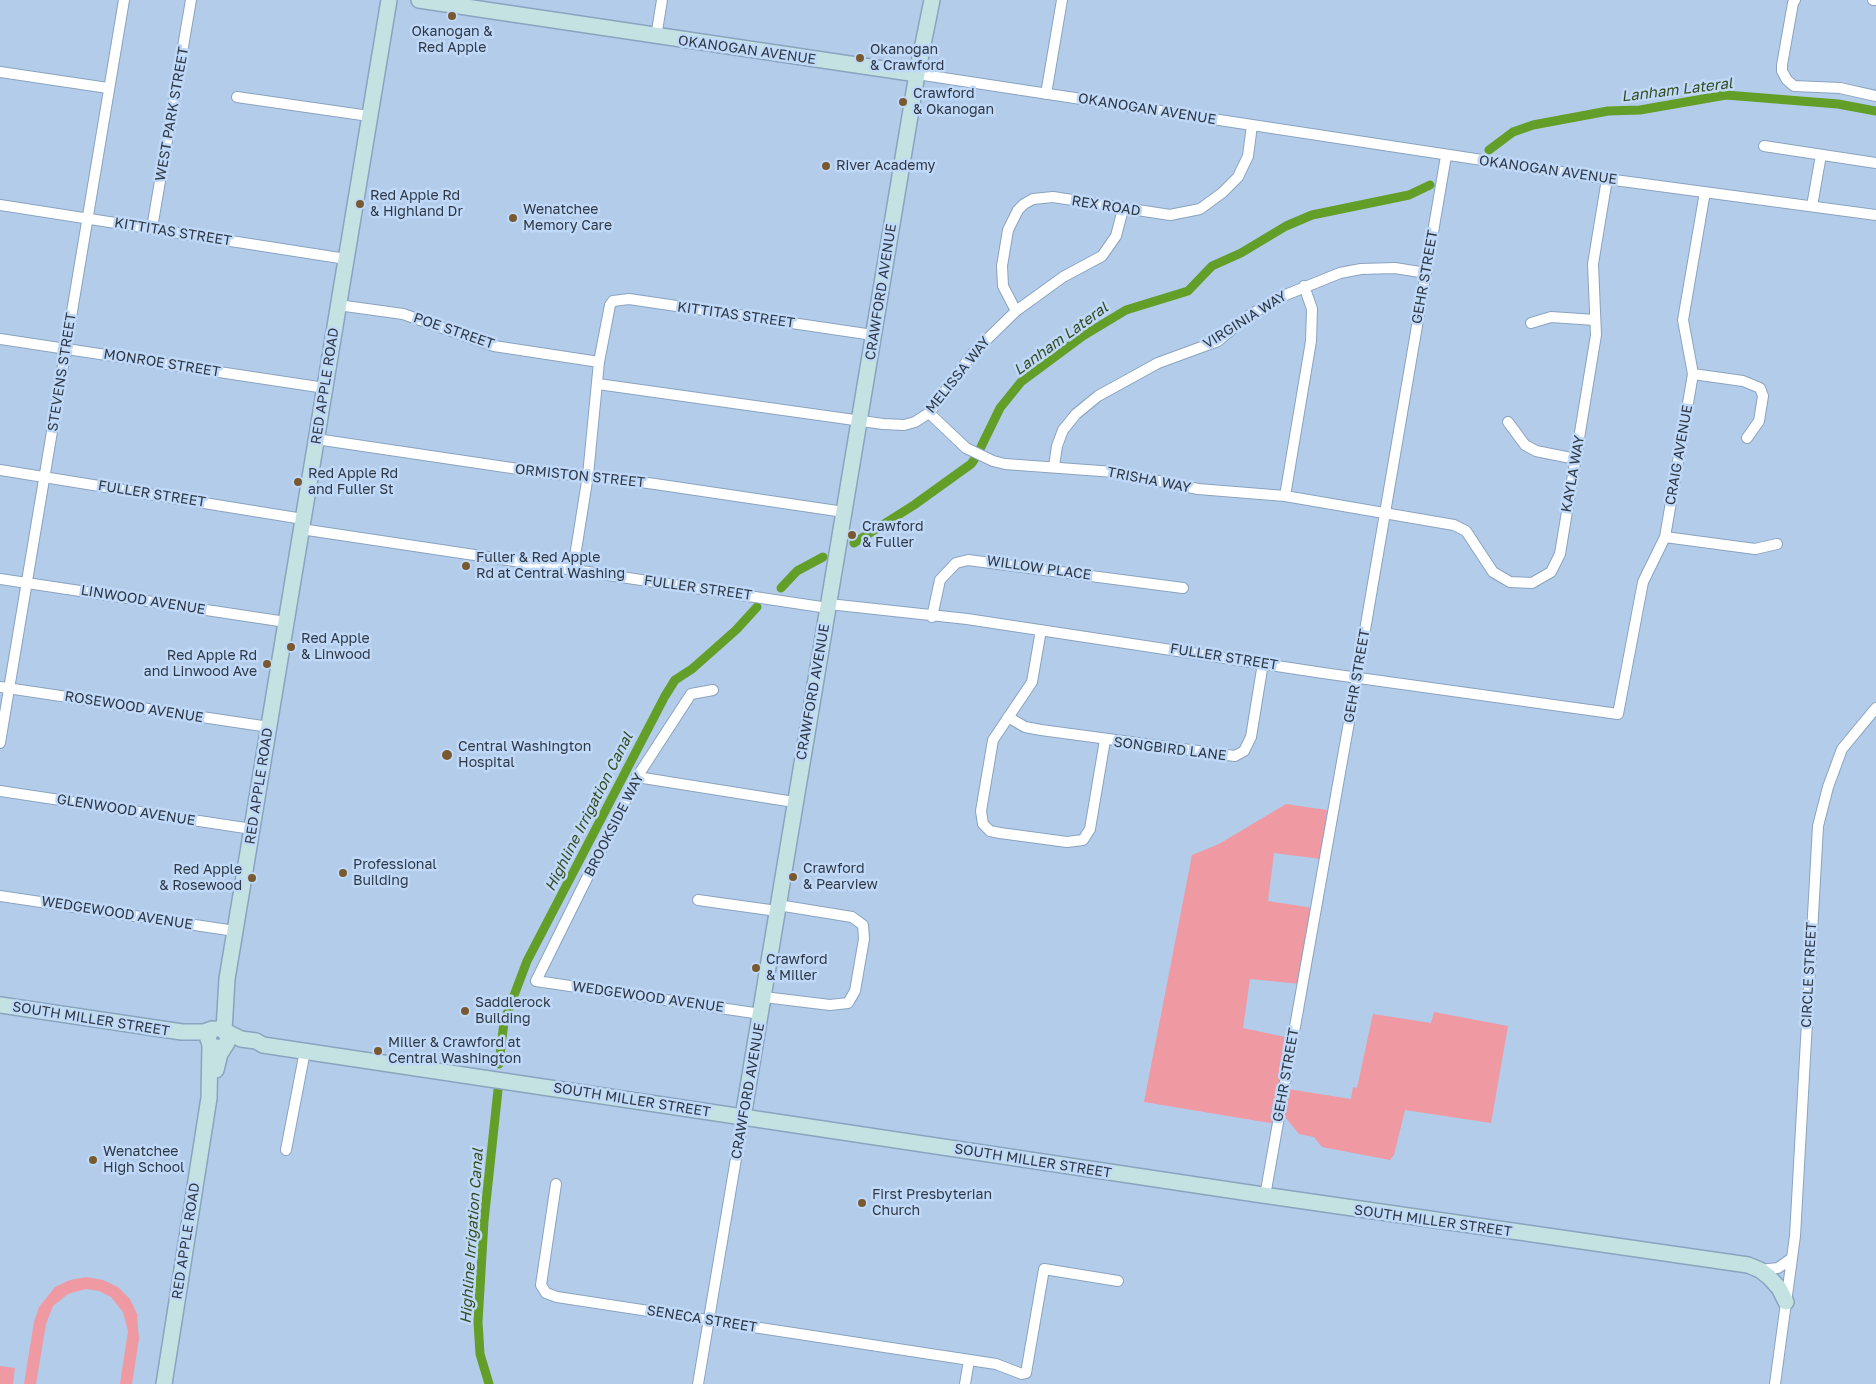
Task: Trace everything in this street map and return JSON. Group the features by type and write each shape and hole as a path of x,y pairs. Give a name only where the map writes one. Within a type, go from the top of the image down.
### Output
{"street":[{"name":"STEVENS STREET","path":"0,743 5,688 28,583 44,476 124,0"},
{"name":"WEST PARK STREET","path":"152,228 191,0"},
{"name":"RED APPLE ROAD","path":"164,1384 227,979 389,0"},
{"name":"OKANOGAN AVENUE","path":"419,0 1607,180 1876,215"},
{"path":"656,37 662,0"},
{"name":"CRAWFORD AVENUE","path":"698,1384 917,74 932,0"},
{"path":"1046,94 1062,0"},
{"path":"1795,0 1782,65 1782,71 1787,80 1794,86 1840,88 1876,96"},
{"path":"0,72 108,88"},
{"path":"237,97 370,116"},
{"name":"REX ROAD","path":"1016,311 1003,286 1002,266 1008,230 1018,210 1034,199 1043,197 1170,215 1200,209 1222,193 1238,177 1248,156 1252,125"},
{"path":"1764,146 1876,163"},
{"path":"1812,206 1821,155"},
{"name":"GEHR STREET","path":"1265,1196 1357,677 1446,156"},
{"name":"KAYLA WAY","path":"1385,513 1454,525 1466,530 1493,572 1510,582 1532,583 1551,572 1560,554 1596,335 1593,264 1607,180"},
{"name":"CRAIG AVENUE","path":"1618,714 1643,582 1665,536 1693,374 1683,320 1705,192"},
{"name":"KITTITAS STREET","path":"0,205 346,259"},
{"name":"MELISSA WAY","path":"860,420 904,425 915,422 929,413 973,353 1016,311 1064,278 1102,256 1116,236 1123,209"},
{"name":"VIRGINIA WAY","path":"1054,466 1057,446 1063,430 1076,414 1098,396 1158,363 1218,341 1260,308 1304,286 1340,273 1370,268 1395,268 1426,273"},
{"path":"1285,496 1311,341 1312,309 1304,286"},
{"name":"KITTITAS STREET","path":"599,362 610,304 621,299 873,335"},
{"name":"POE STREET","path":"338,305 403,314 494,346 599,362"},
{"path":"1531,322 1551,317 1595,320"},
{"name":"MONROE STREET","path":"0,339 325,388"},
{"path":"573,569 588,475 599,362"},
{"path":"1693,374 1743,381 1760,388 1763,396 1759,421 1747,438"},
{"path":"598,384 860,420"},
{"name":"TRISHA WAY","path":"929,413 966,448 993,461 1021,466 1054,466 1143,476 1198,489 1285,496 1385,513"},
{"path":"1508,422 1525,445 1536,451 1576,459"},
{"name":"ORMISTON STREET","path":"316,439 542,473 588,475 844,512"},
{"name":"FULLER STREET","path":"0,470 44,476 302,524 573,569 828,606 967,619 1618,714"},
{"path":"1665,536 1755,549 1778,544"},
{"name":"WILLOW PLACE","path":"932,617 940,580 956,564 968,560 1183,588"},
{"name":"LINWOOD AVENUE","path":"0,579 286,622"},
{"path":"1041,630 1032,682 993,740 981,811 983,824 995,832 1067,842 1083,840 1090,830 1105,740"},
{"name":"SONGBIRD LANE","path":"1008,717 1032,729 1235,756 1244,750 1251,737 1263,663"},
{"name":"ROSEWOOD AVENUE","path":"5,688 268,727"},
{"name":"BROOKSIDE WAY","path":"536,981 637,777 691,694 713,690"},
{"name":"CIRCLE STREET","path":"1775,1384 1795,1236 1816,834 1821,807 1842,749 1876,708"},
{"path":"637,777 794,802"},
{"name":"GLENWOOD AVENUE","path":"0,791 252,829"},
{"name":"WEDGEWOOD AVENUE","path":"0,896 235,931"},
{"path":"698,900 852,917 863,925 864,940 855,991 848,1003 830,1005 764,997"},
{"name":"WEDGEWOOD AVENUE","path":"536,981 761,1014"},
{"name":"SOUTH MILLER STREET","path":"0,1005 218,1037 256,1048 263,1045 305,1051 1265,1196 1748,1265 1760,1270 1779,1288 1786,1302"},
{"path":"286,1150 305,1051"},
{"name":"SENECA STREET","path":"556,1184 541,1285 546,1293 557,1296 996,1364 1022,1374 1026,1373 1044,1269 1118,1281"},
{"path":"1760,1270 1778,1268 1792,1258"},
{"path":"965,1384 969,1360"}],"shaded area":[{"path":"1286,804 1327,810 1321,859 1274,853 1268,901 1313,908 1301,984 1250,979 1243,1028 1290,1038 1276,1124 1144,1102 1192,855 1219,844"},
{"path":"1434,1012 1508,1026 1491,1123 1405,1110 1394,1155 1390,1160 1322,1147 1314,1137 1299,1134 1285,1117 1288,1089 1351,1099 1353,1087 1357,1088 1373,1014 1431,1023"},
{"path":"86,1277 103,1280 118,1287 130,1299 137,1314 139,1339 132,1384 120,1384 128,1331 123,1312 111,1297 99,1291 86,1289 68,1294 53,1306 46,1324 36,1384 24,1384 34,1322 39,1307 55,1287 70,1280"},
{"path":"0,1366 15,1368 13,1384 0,1384"}],"waterway":[{"name":"Lanham Lateral","path":"1489,150 1513,132 1533,125 1608,111 1640,110 1726,95 1838,104 1876,111"},
{"name":"Lanham Lateral","path":"981,447 1000,408 1021,382 1083,336 1126,310 1188,291 1212,266 1241,253 1286,226 1312,215 1409,195 1430,185"},
{"name":"Lanham Lateral","path":"854,543 914,505 974,460"},
{"name":"Highline Irrigation Canal","path":"781,588 797,571 823,557"},
{"name":"Highline Irrigation Canal","path":"499,1064 504,1022 527,961 665,696 675,680 692,669 736,630 757,607"},
{"name":"Highline Irrigation Canal","path":"489,1384 480,1354 478,1322 484,1221 498,1090"}],"place":[{"name":"Okanogan & Red Apple","path":"452,16"},
{"name":"Okanogan & Crawford","path":"860,58"},
{"name":"Crawford & Okanogan","path":"903,102"},
{"name":"River Academy","path":"826,166"},
{"name":"Red Apple Rd & Highland Dr","path":"360,204"},
{"name":"Wenatchee Memory Care","path":"513,218"},
{"name":"Red Apple Rd and Fuller St","path":"298,482"},
{"name":"Crawford & Fuller","path":"852,535"},
{"name":"Fuller & Red Apple Rd at Central Washing","path":"466,566"},
{"name":"Red Apple & Linwood","path":"291,647"},
{"name":"Red Apple Rd and Linwood Ave","path":"267,664"},
{"name":"Central Washington Hospital","path":"447,755"},
{"name":"Professional Building","path":"343,873"},
{"name":"Crawford & Pearview","path":"793,877"},
{"name":"Red Apple & Rosewood","path":"252,878"},
{"name":"Crawford & Miller","path":"756,968"},
{"name":"Saddlerock Building","path":"465,1011"},
{"name":"Miller & Crawford at Central Washington","path":"378,1051"},
{"name":"Wenatchee High School","path":"93,1160"},
{"name":"First Presbyterian Church","path":"862,1203"}]}
